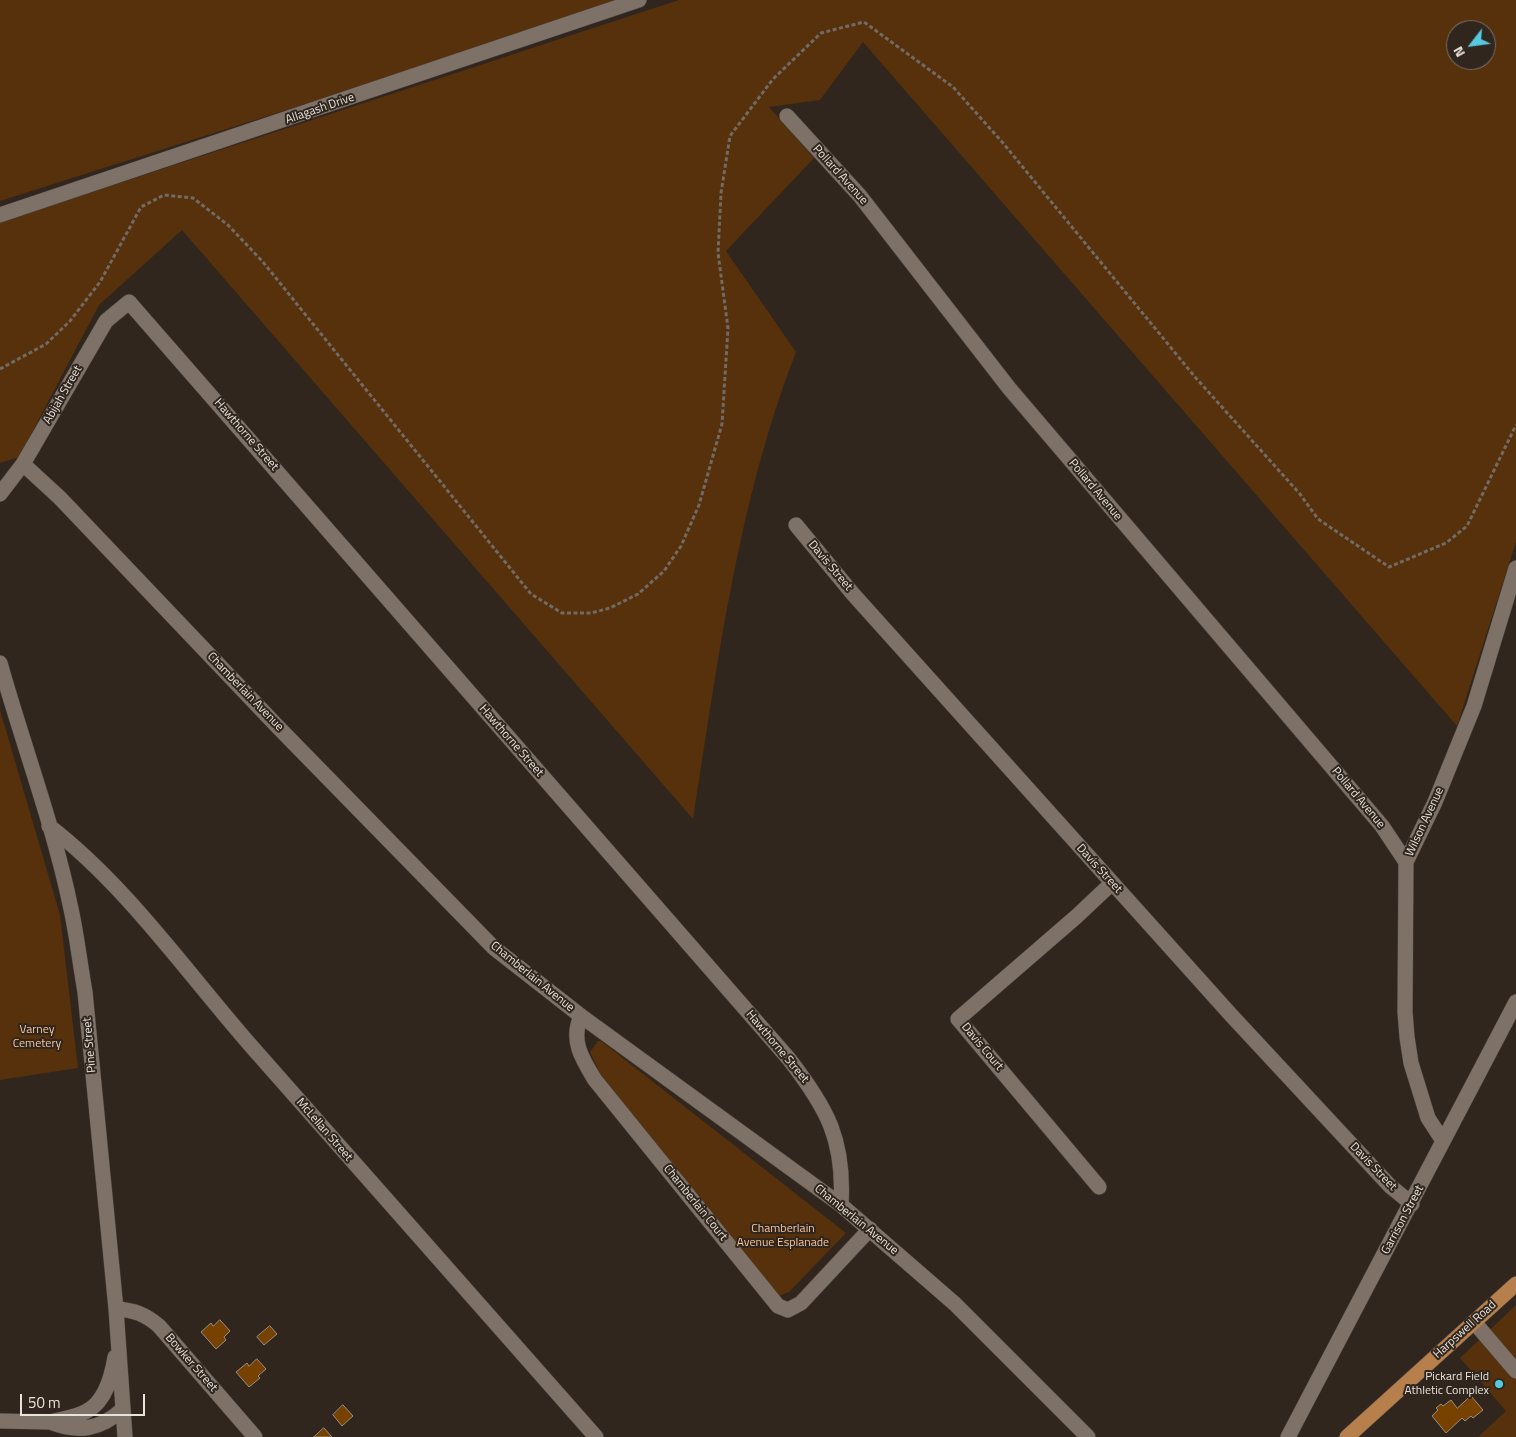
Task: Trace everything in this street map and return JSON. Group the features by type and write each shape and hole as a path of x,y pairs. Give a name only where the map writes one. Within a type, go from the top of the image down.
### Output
{"main road":[{"name":"Harpswell Road","path":"1347,1437 1516,1284"}],"street":[{"name":"Allagash Drive","path":"0,215 639,0"},
{"name":"Pollard Avenue","path":"787,116 860,196 1009,388 1382,826 1406,862"},
{"name":"Abijah Street","path":"0,494 23,464 106,321 130,302"},
{"name":"Hawthorne Street","path":"130,302 788,1059 826,1111 835,1134 842,1181 841,1205"},
{"name":"Chamberlain Avenue","path":"23,464 60,498 454,909 494,948 581,1016 841,1205 955,1304 1088,1437"},
{"name":"Davis Street","path":"796,525 853,594 1112,883 1332,1124 1390,1186 1412,1204"},
{"name":"Wilson Avenue","path":"1443,1141 1428,1118 1411,1064 1407,1037 1406,862 1435,802 1474,706 1516,568"},
{"name":"Pine Street","path":"0,663 49,826 71,908 85,992 116,1309 125,1437"},
{"name":"McLellan Street","path":"49,826 73,844 113,884 292,1093 596,1437"},
{"name":"Davis Court","path":"1099,1187 958,1019 1077,916 1112,883"},
{"name":"Garrison Street","path":"1288,1437 1412,1204 1516,1002"},
{"name":"Chamberlain Court","path":"581,1016 575,1028 576,1041 582,1059 595,1080 778,1306 788,1310 801,1303 870,1229"},
{"name":"Bowker Street","path":"116,1309 138,1311 159,1326 255,1437"},
{"path":"1474,1322 1516,1371"},
{"path":"0,1421 50,1422 88,1411 103,1394 109,1382 118,1338"},
{"path":"50,1422 66,1428 87,1429 112,1420 123,1409"},
{"path":"88,1411 106,1422"}],"path":[{"path":"0,369 46,344 70,321 100,282 141,207 164,195 193,198 228,225 263,262 532,594 562,613 592,612 610,608 638,594 664,571 681,546 699,505 722,424 728,328 718,253 720,193 730,136 773,79 821,34 864,22 953,87 1003,143 1195,377 1300,494 1318,519 1389,568 1446,543 1466,526 1516,425"}],"green space":[{"path":"0,0 624,0 532,32 0,201"},
{"path":"679,0 1516,0 1516,542 1457,726 863,42 820,100 769,107 814,158 726,251 796,352 776,408 759,466 732,582 711,700 693,819 182,230 99,305 19,457 0,463 0,222"},
{"name":"Varney Cemetery","path":"0,710 60,915 78,1068 0,1080"},
{"name":"Chamberlain Avenue Esplanade","path":"598,1041 601,1041 846,1233 789,1292 779,1296 775,1293 603,1080 590,1052"},
{"name":"Pickard Field Athletic Complex","path":"1516,1305 1516,1437 1478,1437 1506,1411 1460,1358"}],"building":[{"path":"220,1320 230,1331 224,1337 226,1340 216,1349 201,1332 211,1323 213,1326"},
{"path":"270,1326 277,1334 264,1345 257,1337"},
{"path":"257,1359 266,1369 258,1376 260,1378 249,1387 236,1372 247,1363 249,1366"},
{"path":"1471,1396 1483,1410 1473,1418 1471,1416 1465,1421 1462,1418 1446,1433 1432,1416 1438,1410 1436,1408 1441,1404 1443,1406 1451,1400 1457,1408"},
{"path":"343,1405 353,1416 342,1426 333,1415"},
{"path":"324,1428 332,1437 314,1437"}],"place":[{"name":"Pickard Field Athletic Complex","path":"1499,1384"}]}
